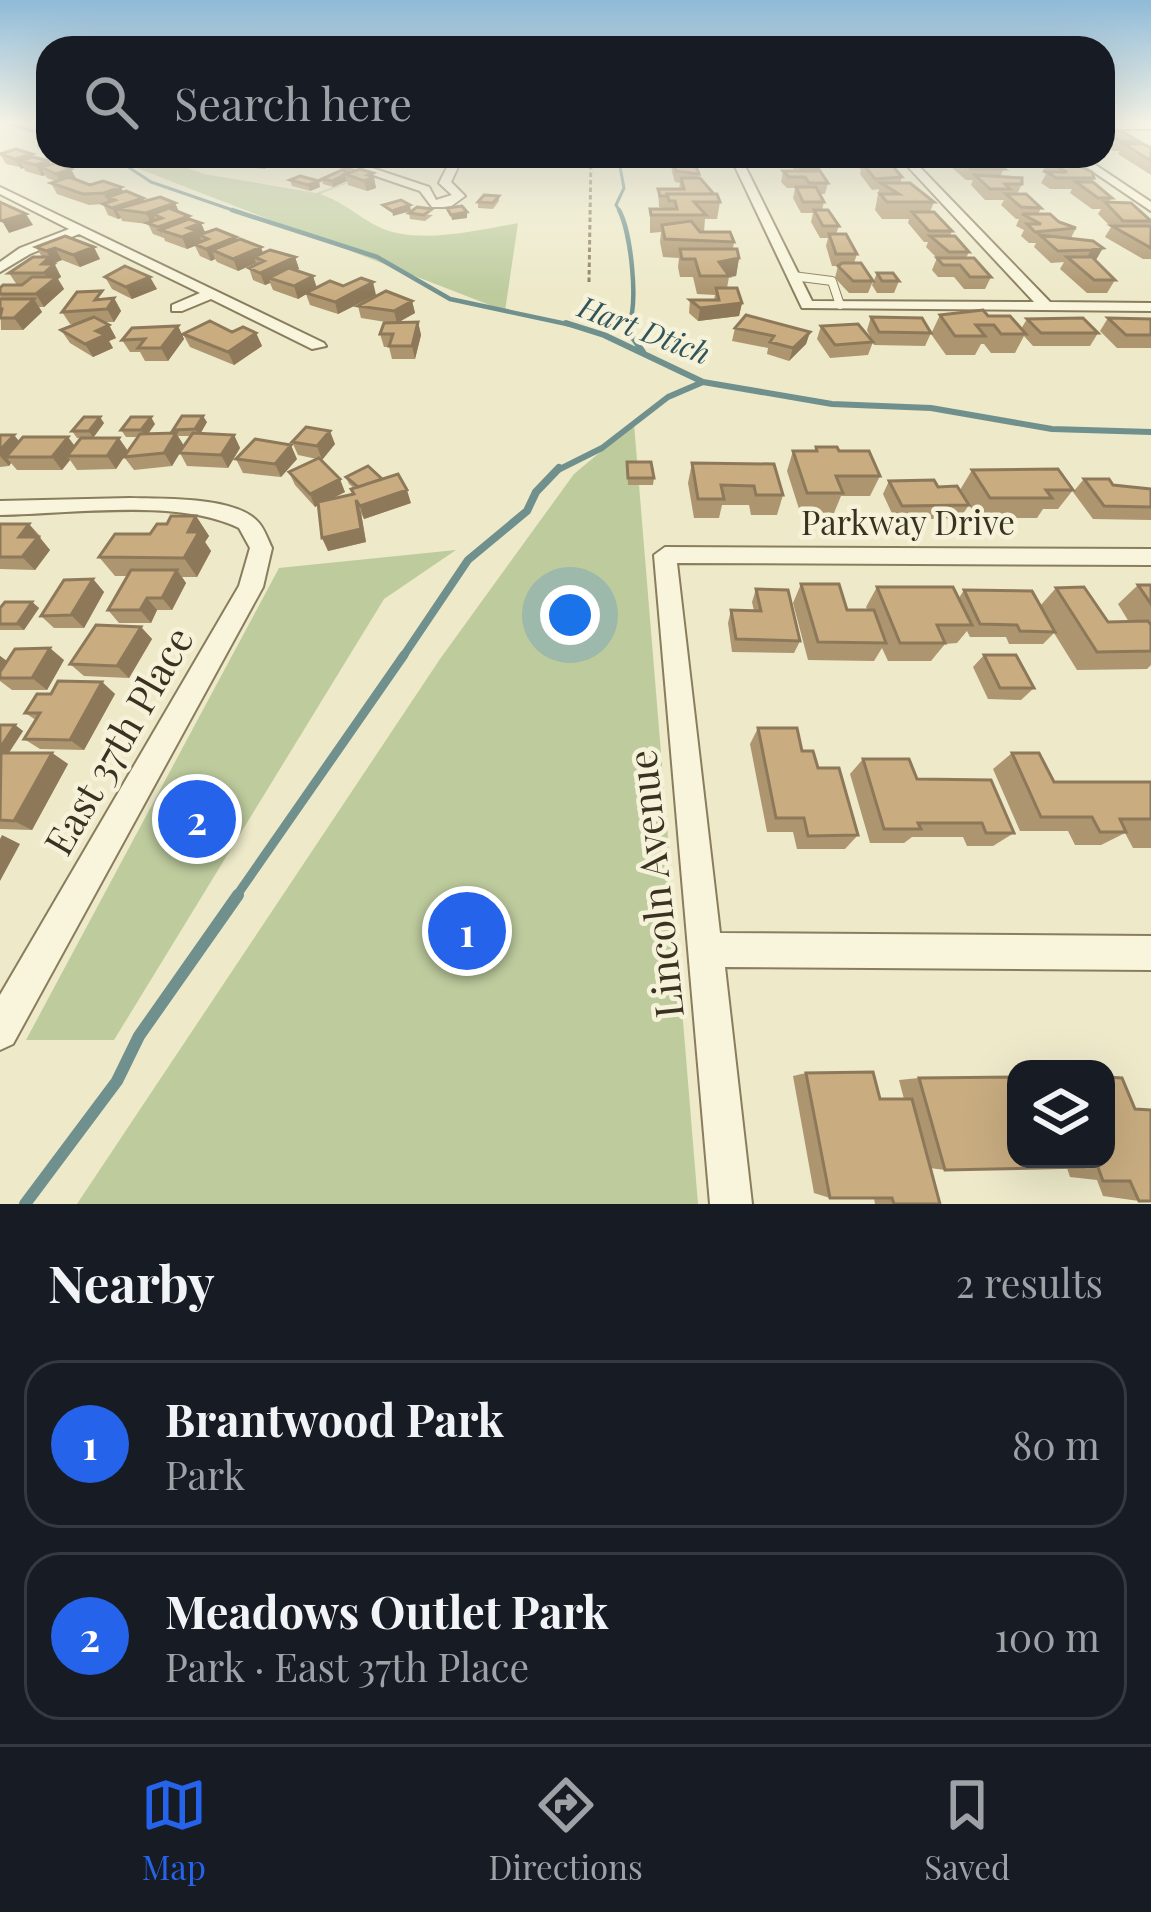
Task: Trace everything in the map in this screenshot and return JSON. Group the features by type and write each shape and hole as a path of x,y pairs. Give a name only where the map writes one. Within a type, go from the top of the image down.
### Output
{"street":[{"path":"404,180 425,189 431,203 446,204 459,196 446,180"},
{"path":"747,180 807,305 1151,307"},
{"path":"926,180 1046,306"},
{"path":"1111,180 1151,207"},
{"path":"0,190 319,346"},
{"path":"0,268 38,244 80,229"},
{"path":"177,308 211,293"},
{"name":"East 37th Place","path":"0,508 188,507 221,512 248,524 261,548 251,586 0,1031"},
{"name":"Parkway Drive","path":"665,555 1151,557"},
{"name":"Lincoln Avenue","path":"665,555 731,1204"},
{"path":"704,950 1151,952"}],"lane":[{"path":"793,276 832,281 840,305"}],"path":[{"path":"590,282 591,180"}],"green space":[{"path":"168,180 240,180 316,193 355,180 320,194 377,226 409,235 447,235 518,223 505,311"},
{"path":"634,424 698,1204 77,1204 440,659 574,474"},
{"path":"456,550 384,599 114,1040 26,1040 279,568"}],"building":[{"path":"682,180 702,180 713,193 660,196 658,189 684,189"},
{"path":"981,180 1022,180 1022,184 1005,184 1010,189 990,189"},
{"path":"103,181 121,187 83,194 51,183"},
{"path":"1076,182 1093,182 1112,198 1098,198"},
{"path":"881,183 910,183 934,202 887,202 880,194 899,194"},
{"path":"796,187 816,187 824,202 803,202"},
{"path":"126,191 143,198 112,208 103,204 115,200 108,197"},
{"path":"667,194 717,194 720,202 694,202 706,215 651,215 650,209 677,209"},
{"path":"1006,194 1026,194 1041,208 1021,207"},
{"path":"484,195 499,196 493,203 478,202"},
{"path":"160,197 175,203 146,213 116,209"},
{"path":"401,200 410,205 392,211 383,205"},
{"path":"0,202 26,214 2,221"},
{"path":"1105,202 1131,203 1151,221 1123,221"},
{"path":"462,206 467,212 451,215 447,208"},
{"path":"417,207 432,209 424,215 409,213"},
{"path":"169,208 189,216 158,227 147,223 162,218 153,214"},
{"path":"814,210 828,210 839,226 823,226"},
{"path":"912,212 934,212 952,231 929,231"},
{"path":"1022,214 1050,214 1076,228 1035,232 1027,224 1041,224"},
{"path":"189,219 201,223 188,228 197,231 182,237 160,230"},
{"path":"691,221 700,232 730,232 734,242 665,239 662,225"},
{"path":"1112,226 1151,227 1151,248"},
{"path":"216,229 236,237 206,249 195,244 208,239 199,235"},
{"path":"829,234 846,234 857,254 836,254"},
{"path":"1040,235 1093,241 1103,248 1058,251"},
{"path":"65,236 94,247 73,255 36,247"},
{"path":"930,236 955,236 969,252 949,252"},
{"path":"240,239 261,247 233,259 212,250"},
{"path":"680,249 737,249 739,258 719,262 729,276 700,276 695,259 682,259"},
{"path":"270,250 295,257 260,273 249,268 264,261 254,257"},
{"path":"33,257 50,257 42,264 54,264 44,273 9,273"},
{"path":"1067,257 1092,257 1115,280 1094,280"},
{"path":"937,258 974,258 991,277 970,277 960,265 943,265"},
{"path":"861,263 873,281 853,281 838,266"},
{"path":"125,266 150,277 126,287 105,277"},
{"path":"289,268 313,276 294,286 269,278"},
{"path":"877,273 893,273 899,281 882,281"},
{"path":"32,277 57,277 36,294 0,294 3,285 22,285"},
{"path":"361,278 373,282 335,302 306,293 330,281 343,286"},
{"path":"716,288 737,288 742,303 700,308 690,300 719,300"},
{"path":"102,291 95,300 114,298 107,309 62,312 77,292"},
{"path":"386,291 412,301 394,311 358,306"},
{"path":"0,299 34,299 14,318 0,318"},
{"path":"983,310 988,316 1010,316 1026,334 1001,334 994,325 976,325 985,336 955,336 940,315"},
{"path":"746,315 810,332 793,348 770,342 774,336 735,328"},
{"path":"94,317 109,325 96,331 105,335 85,344 61,330"},
{"path":"871,317 922,318 931,333 879,332"},
{"path":"1083,318 1098,333 1041,333 1027,319"},
{"path":"1108,318 1151,319 1151,335 1126,335"},
{"path":"210,321 232,332 243,327 256,333 228,352 183,334"},
{"path":"418,322 412,346 389,346 393,334 380,334 384,323"},
{"path":"858,324 873,342 835,345 821,326"},
{"path":"178,326 161,348 138,348 145,339 122,340 132,328"},
{"path":"182,416 203,416 195,429 173,430"},
{"path":"84,417 100,417 89,431 72,431"},
{"path":"131,417 151,417 141,430 121,430"},
{"path":"306,427 330,431 317,446 292,442"},
{"path":"176,433 164,453 124,457 140,434"},
{"path":"193,433 234,435 221,455 179,453"},
{"path":"0,435 14,435 0,450"},
{"path":"23,437 68,437 52,457 6,457"},
{"path":"81,438 119,438 107,456 67,456"},
{"path":"255,439 291,445 275,464 236,459"},
{"path":"816,447 869,451 880,476 836,476 843,493 807,493 793,451 817,451"},
{"path":"319,458 340,479 310,494 289,472"},
{"path":"627,462 651,462 654,478 628,478"},
{"path":"692,463 774,464 783,495 756,495 754,486 721,485 724,499 698,499"},
{"path":"368,466 382,479 358,487 346,477"},
{"path":"1058,469 1073,490 1046,490 1052,498 990,498 972,470"},
{"path":"398,474 407,490 360,506 356,500 361,529 322,538 318,502 354,494 351,489"},
{"path":"1084,479 1109,479 1113,485 1151,489 1151,507 1104,506"},
{"path":"934,480 938,487 957,486 969,505 902,506 889,481"},
{"path":"171,516 196,516 188,532 199,532 184,558 99,557 115,534 150,534"},
{"path":"0,524 29,524 19,537 38,537 22,557 0,557"},
{"path":"131,570 177,570 162,598 147,598 140,610 108,610"},
{"path":"93,579 71,615 41,616 64,580"},
{"path":"801,584 839,584 847,610 874,610 886,643 818,642"},
{"path":"1138,585 1151,585 1151,604"},
{"path":"877,587 953,587 972,625 937,625 945,643 900,643"},
{"path":"1084,587 1108,622 1148,621 1151,651 1097,652 1056,588"},
{"path":"756,589 788,590 800,641 736,639 731,610 761,611"},
{"path":"964,590 1032,591 1055,632 980,624"},
{"path":"5,602 32,602 17,624 0,624"},
{"path":"96,625 141,627 117,666 70,664"},
{"path":"50,648 32,678 0,678 15,649"},
{"path":"984,655 1016,655 1034,688 1000,688"},
{"path":"58,681 102,682 70,740 24,739 40,713 25,713 37,694 51,694"},
{"path":"0,725 15,725 0,748"},
{"path":"758,728 797,728 802,751 813,751 818,768 839,768 858,835 808,836 804,818 776,818"},
{"path":"1,753 52,753 14,821 0,820"},
{"path":"1012,753 1039,753 1054,782 1151,782 1151,819 1120,819 1126,832 1100,832 1092,817 1041,817"},
{"path":"863,759 909,759 917,779 991,780 1014,833 986,833 982,823 918,823 921,829 884,829"},
{"path":"873,1072 880,1099 912,1099 940,1204 830,1198 806,1073"},
{"path":"1007,1077 1007,1168 1037,1168 945,1170 919,1078"},
{"path":"1115,1078 1122,1078 1135,1109 1151,1110 1151,1201 1139,1201 1130,1181 1103,1181 1098,1168 1115,1168"}],"waterway":[{"name":"Hart Dtich","path":"148,180 237,212"},
{"path":"621,213 616,205 623,180"},
{"name":"Hart Dtich","path":"232,210 237,212"},
{"path":"619,210 632,268 628,326"},
{"name":"Hart Dtich","path":"237,212 377,257 450,299 574,326"},
{"name":"Hart Dtich","path":"237,212 241,213"},
{"name":"Hart Dtich","path":"566,323 574,326"},
{"path":"630,323 627,329 643,352"},
{"name":"Hart Dtich","path":"574,326 703,382"},
{"path":"556,471 602,448 668,397 703,382"},
{"name":"Hart Dtich","path":"703,382 832,404 931,408 1052,429 1151,432"},
{"path":"402,658 468,560 527,511 536,492 556,471"},
{"path":"235,898 404,655"},
{"path":"25,1204 117,1081 139,1036 238,895"}],"place":[{"name":"Meadows Outlet Park","path":"197,819"},
{"name":"Brantwood Park","path":"467,931"}]}
